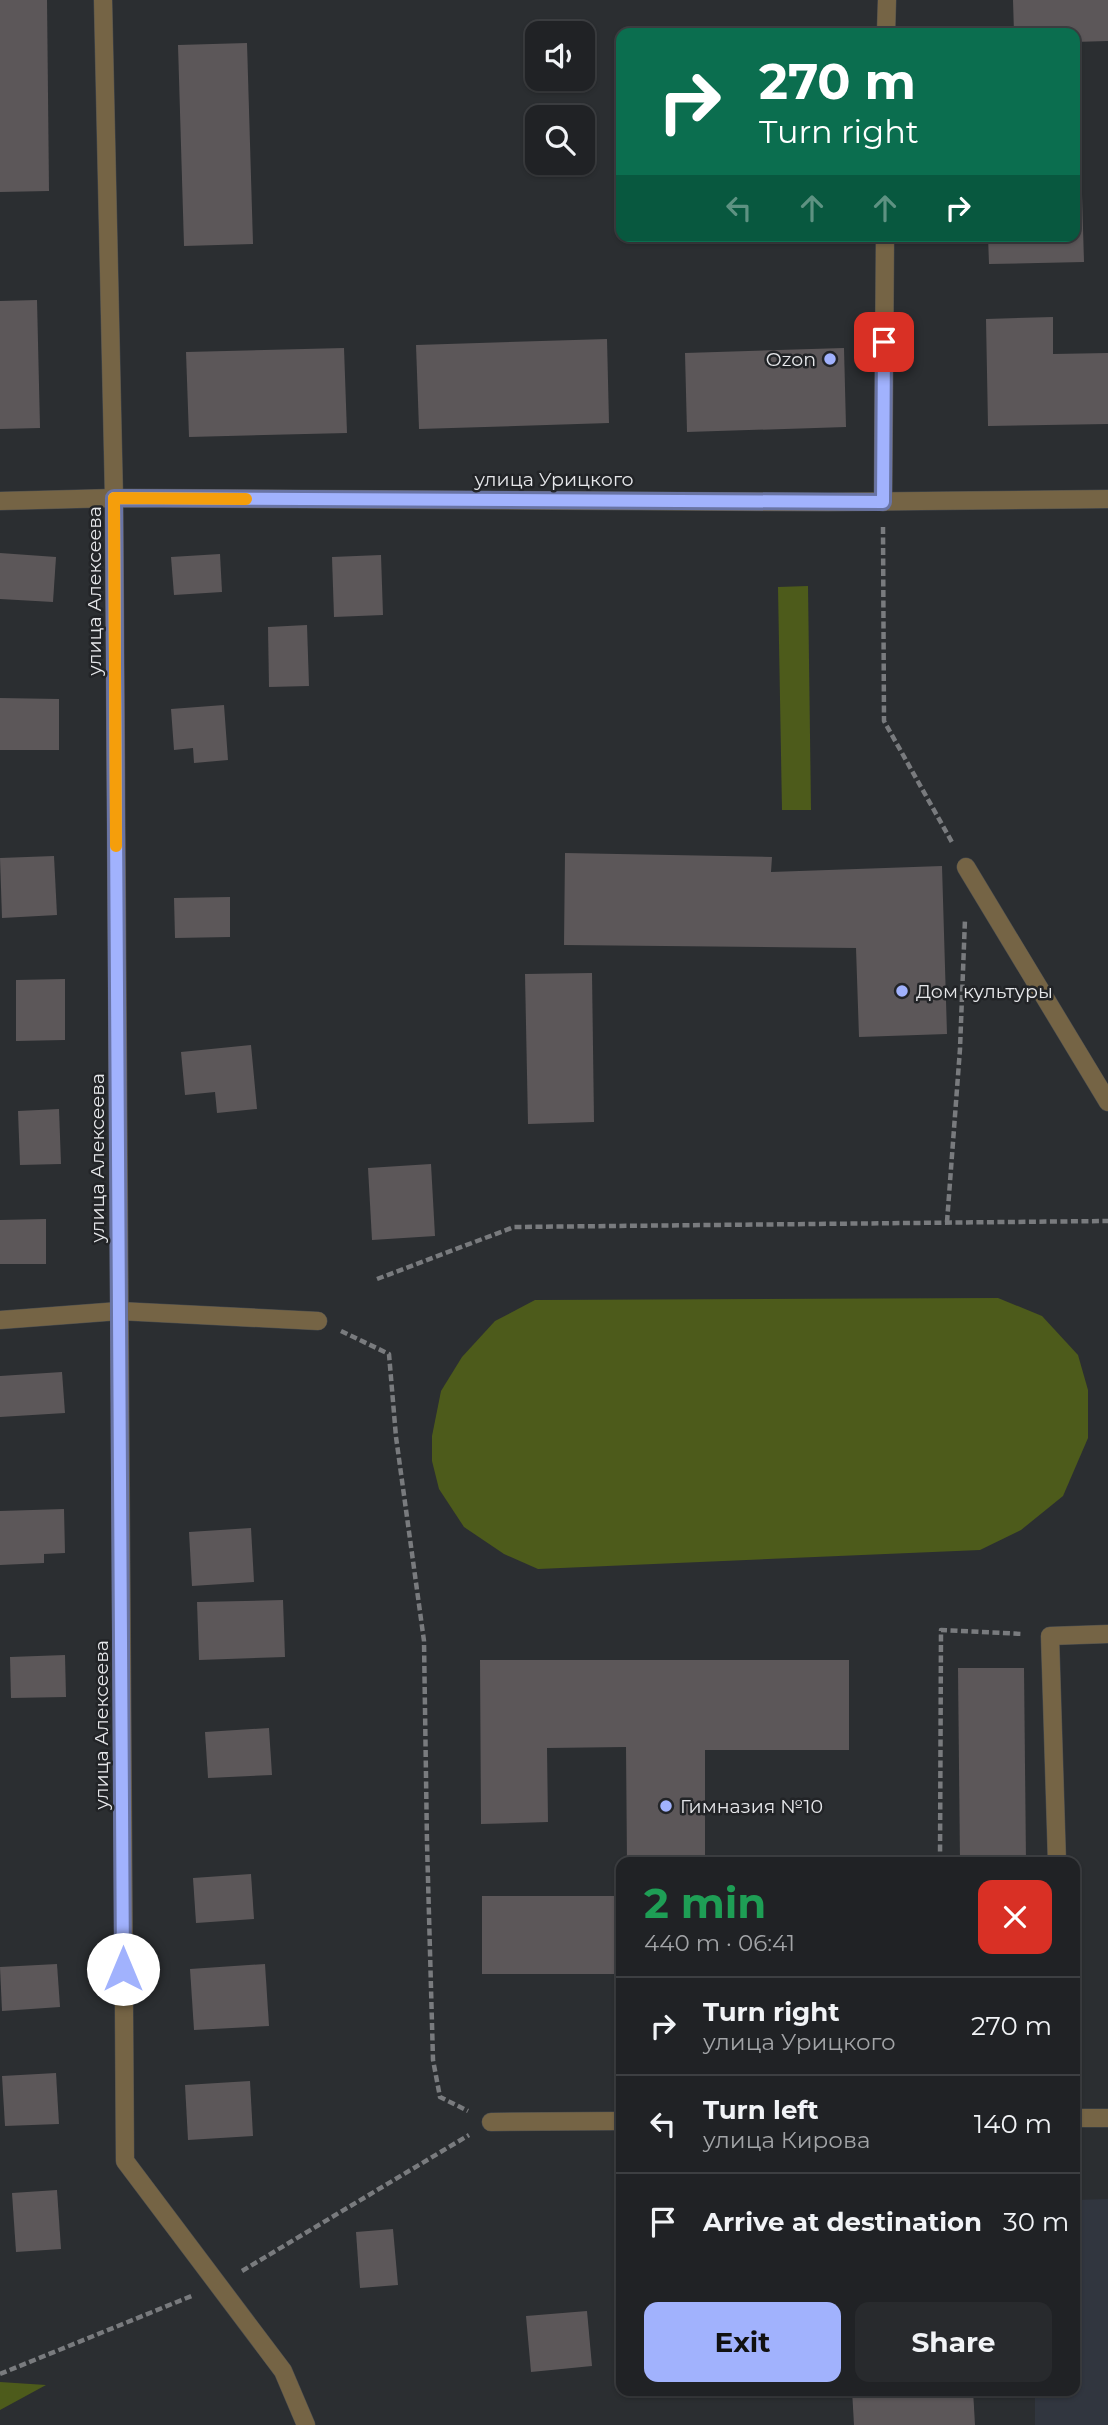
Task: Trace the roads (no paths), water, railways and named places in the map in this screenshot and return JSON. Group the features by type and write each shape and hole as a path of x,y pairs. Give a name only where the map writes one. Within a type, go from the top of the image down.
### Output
{"street":[{"name":"улица Алексеева","path":"103,0 114,498 125,2161 283,2371 306,2425"},
{"path":"886,28 887,0"},
{"path":"883,502 885,242"},
{"name":"улица Урицкого","path":"0,501 114,498 883,502 1108,499"},
{"path":"966,867 1108,1101"},
{"path":"0,1320 119,1311 318,1321"},
{"path":"1057,1857 1050,1636 1108,1634"},
{"path":"1080,2118 1108,2118"},
{"path":"491,2122 616,2121"}],"place":[{"name":"Ozon","path":"830,359"},
{"name":"Дом культуры","path":"902,991"},
{"name":"Гимназия №10","path":"666,1806"}]}
